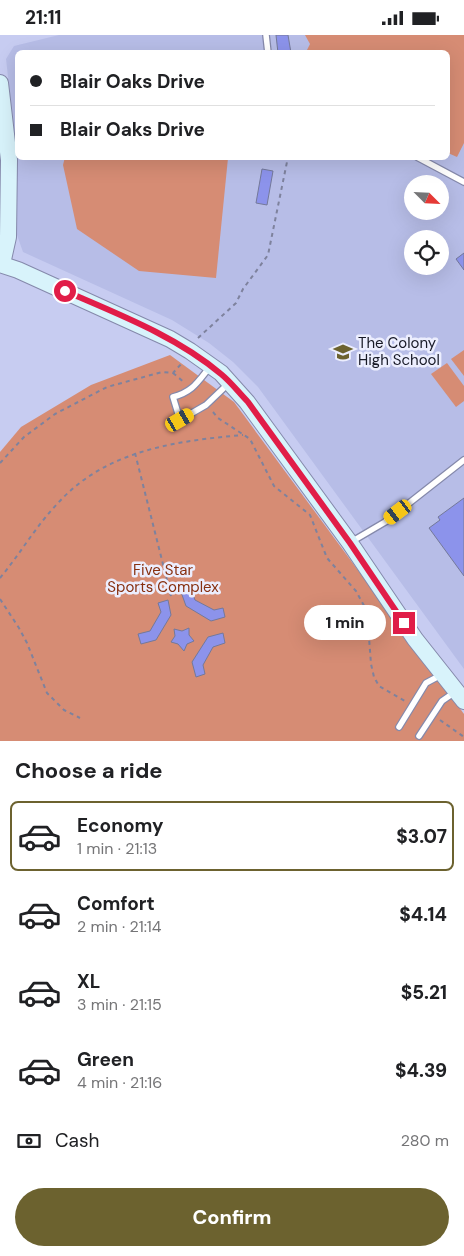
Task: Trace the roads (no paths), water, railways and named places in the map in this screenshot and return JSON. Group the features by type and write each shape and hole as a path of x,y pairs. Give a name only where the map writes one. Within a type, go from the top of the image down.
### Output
{"street":[{"path":"0,83 9,160 8,237 1,264 170,339 190,351 230,382 248,402 350,543 415,639 460,696"}],"lane":[{"path":"266,35 268,50"},
{"path":"422,160 464,182"},
{"path":"210,366 198,383 185,394 173,397 180,420 206,405 230,382"},
{"path":"350,543 385,522 464,460"},
{"path":"399,727 426,683 442,674"},
{"path":"419,737 442,701 460,696"}],"place":[{"name":"The Colony High School","path":"343,352"}],"park label":[{"name":"Five Star Sports Complex","path":"163,578"}]}
